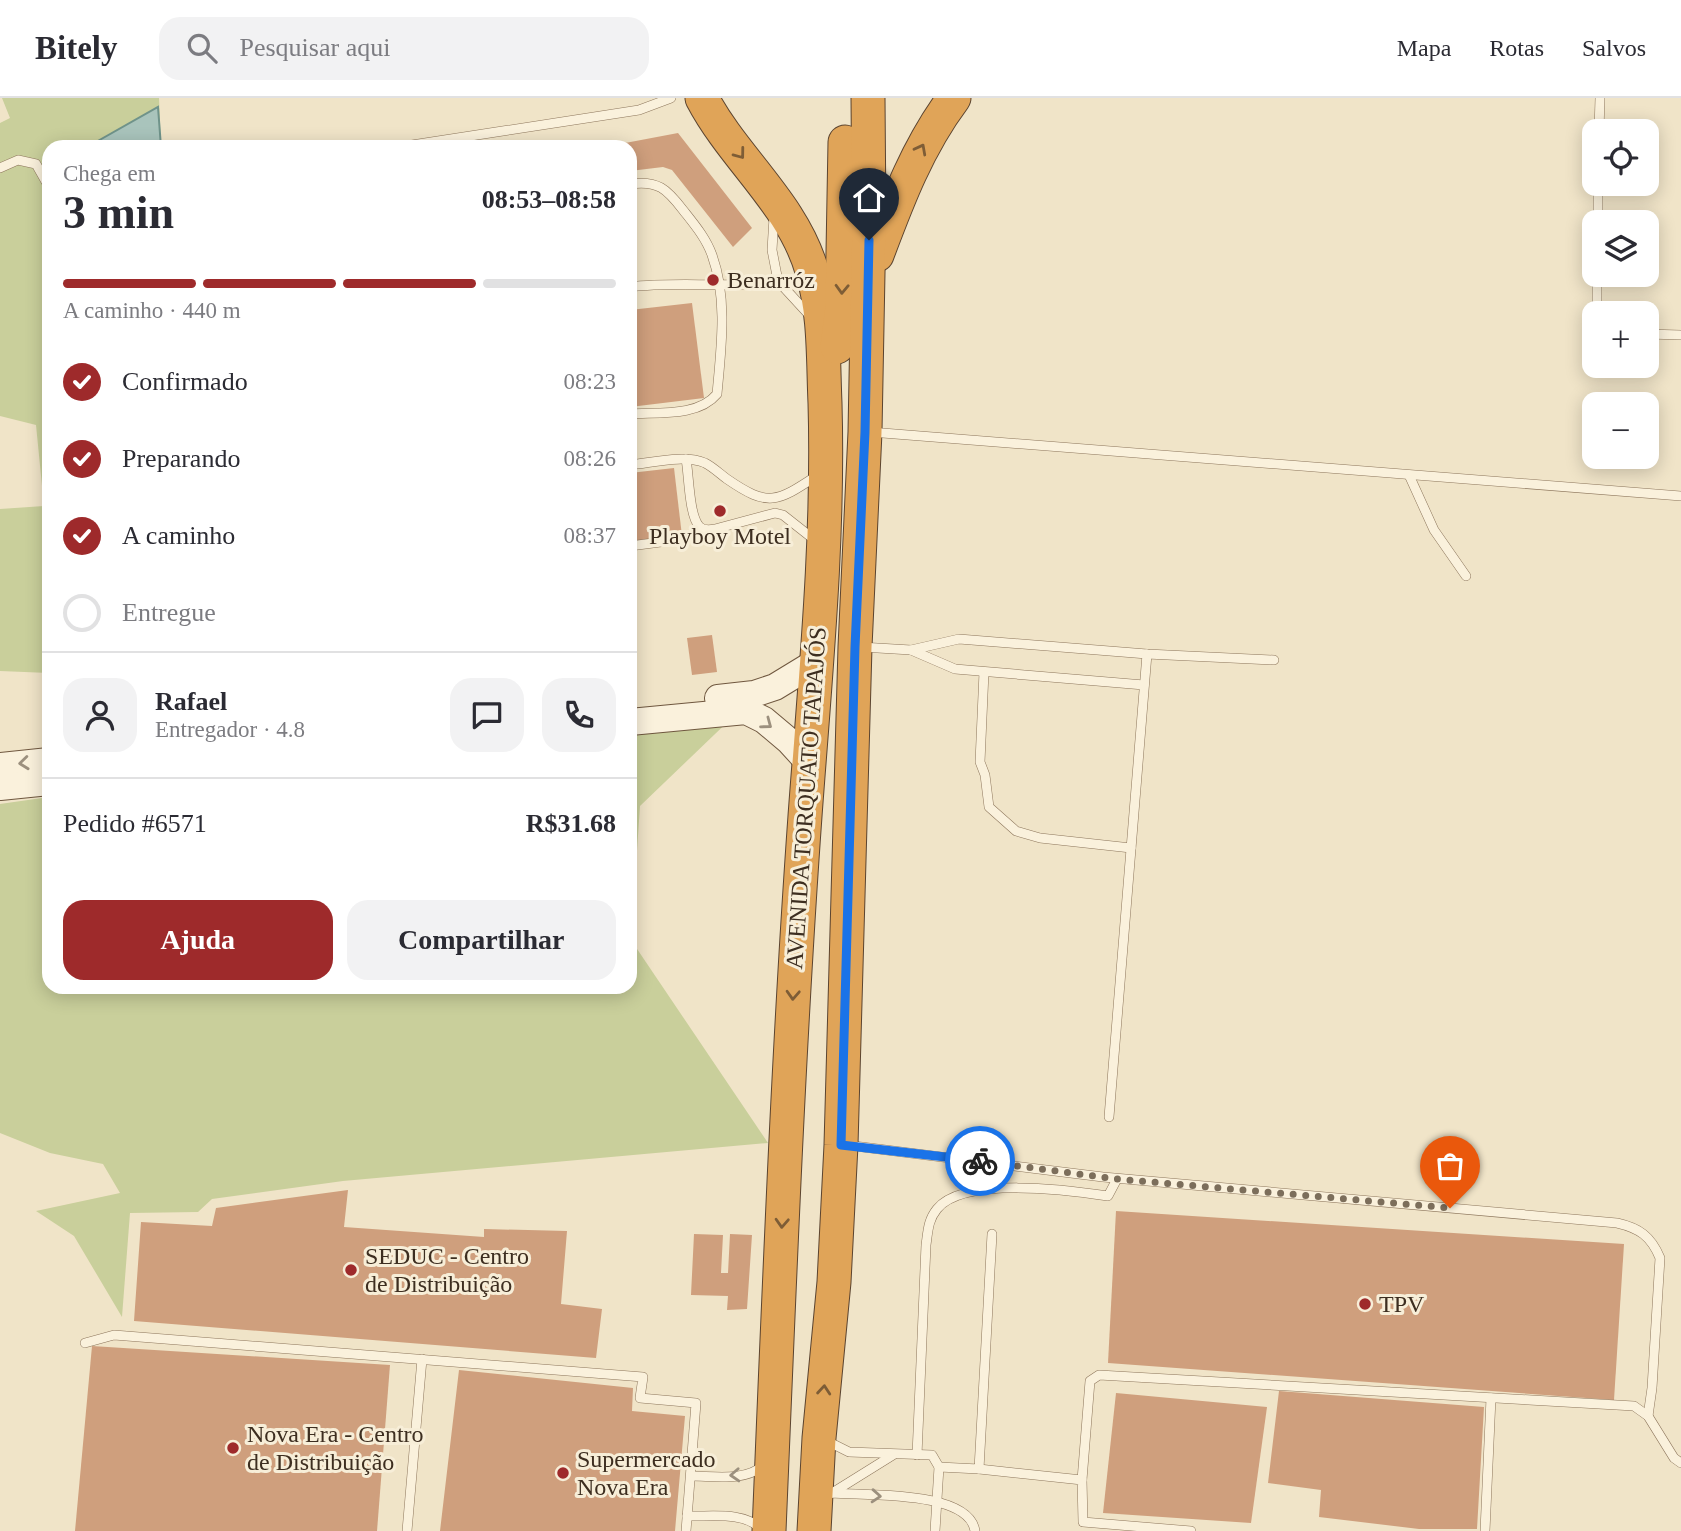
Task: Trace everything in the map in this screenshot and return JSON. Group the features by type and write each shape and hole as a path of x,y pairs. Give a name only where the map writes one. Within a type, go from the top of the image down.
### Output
{"highway":[{"name":"AVENIDA TORQUATO TAPAJÓS","path":"702,98 709,112 790,221 807,257 822,326 825,458 823,547 793,981 769,1531"},
{"path":"825,458 842,307 845,98"},
{"name":"AVENIDA TORQUATO TAPAJÓS","path":"814,1531 824,1495 819,1438 834,1282 841,1145 855,647 865,432 868,98"},
{"path":"868,280 921,147 954,98"}],"street":[{"path":"637,707 754,694 775,687 816,662"},
{"path":"637,721 746,711 764,720 809,763"},
{"path":"0,766 42,762"},
{"path":"0,787 42,783"}],"lane":[{"path":"444,140 639,110 671,98"},
{"path":"1599,119 1600,98"},
{"path":"0,168 18,160 36,164 42,175"},
{"path":"637,184 656,183 671,195 703,237 712,256 718,283 722,323 717,394 710,402 696,410 637,414"},
{"path":"777,203 771,239 778,281 805,312 822,326"},
{"path":"637,287 778,281"},
{"path":"1659,334 1681,335"},
{"path":"865,432 1681,496"},
{"path":"637,464 686,459 705,463 748,493 769,499 781,498 825,458"},
{"path":"686,459 694,513 699,526 706,530"},
{"path":"1409,475 1434,530 1466,576"},
{"path":"637,544 676,540 775,513 783,514 823,547"},
{"path":"855,647 911,650 959,639 1147,654 1273,660"},
{"path":"911,650 955,670 1144,685"},
{"path":"1109,1117 1147,654"},
{"path":"984,672 980,762 985,775 989,807 1016,831 1040,838 1131,848"},
{"path":"841,1145 1117,1179 1632,1226 1654,1243 1660,1258 1648,1416"},
{"path":"917,1455 926,1245 928,1224 938,1207 957,1194 1007,1188 1034,1188 1108,1196 1117,1179"},
{"path":"979,1469 992,1234"},
{"path":"85,1343 114,1335 643,1377 640,1398 696,1404 685,1531"},
{"path":"407,1531 422,1359"},
{"path":"1191,1531 1082,1526 1082,1479 1090,1381 1099,1375 1634,1406 1648,1416 1674,1458 1681,1463"},
{"path":"1485,1531 1490,1398"},
{"path":"819,1438 849,1452 932,1455 939,1467 934,1531"},
{"path":"824,1495 893,1455"},
{"path":"691,1476 751,1474 772,1456"},
{"path":"939,1467 1082,1479"},
{"path":"824,1495 936,1500 961,1510 970,1517 975,1531"},
{"path":"687,1516 742,1518 752,1520 762,1531"}],"green space":[{"path":"2,98 159,98 161,140 42,140 42,486 36,425 0,416 0,123 10,118"},
{"path":"42,506 42,673 0,671 0,509"},
{"path":"739,711 640,806 637,851 637,724"},
{"path":"42,798 42,994 637,994 637,949 768,1143 343,1181 212,1199 198,1212 130,1213 122,1317 74,1236 36,1211 120,1193 103,1164 50,1153 0,1133 0,804"}],"water":[{"path":"158,107 160,140 100,140"}],"building":[{"path":"678,133 752,228 733,247 672,170 663,167 637,170 637,141"},
{"path":"692,303 704,398 637,406 637,309"},
{"path":"674,468 682,536 637,541 637,472"},
{"path":"712,635 717,672 692,675 687,638"},
{"name":"SEDUC - Centro de Distribuição","path":"348,1190 344,1227 484,1237 484,1229 567,1231 561,1304 602,1309 596,1358 134,1321 141,1222 212,1226 216,1208"},
{"name":"TPV","path":"1116,1211 1624,1244 1614,1400 1108,1363"},
{"path":"694,1234 723,1235 721,1273 728,1273 730,1234 752,1235 747,1309 727,1310 728,1296 691,1295"},
{"name":"Nova Era - Centro de Distribuição","path":"92,1346 390,1365 377,1531 75,1531"},
{"name":"Supermercado Nova Era","path":"459,1370 633,1388 632,1411 685,1416 675,1531 440,1531"},
{"path":"1279,1391 1484,1407 1477,1529 1419,1529 1319,1517 1321,1490 1268,1483"},
{"path":"1116,1393 1267,1407 1251,1523 1103,1513"}],"way so far":[{"path":"980,1161 1117,1179 1450,1208"}],"place":[{"name":"Benarróz","path":"713,280"},
{"name":"Playboy Motel","path":"720,511"},
{"name":"SEDUC - Centro de Distribuição","path":"351,1270"},
{"name":"TPV","path":"1365,1304"},
{"name":"Nova Era - Centro de Distribuição","path":"233,1448"},
{"name":"Supermercado Nova Era","path":"563,1473"}],"route":[{"path":"869,240 841,1145 980,1161"}]}
